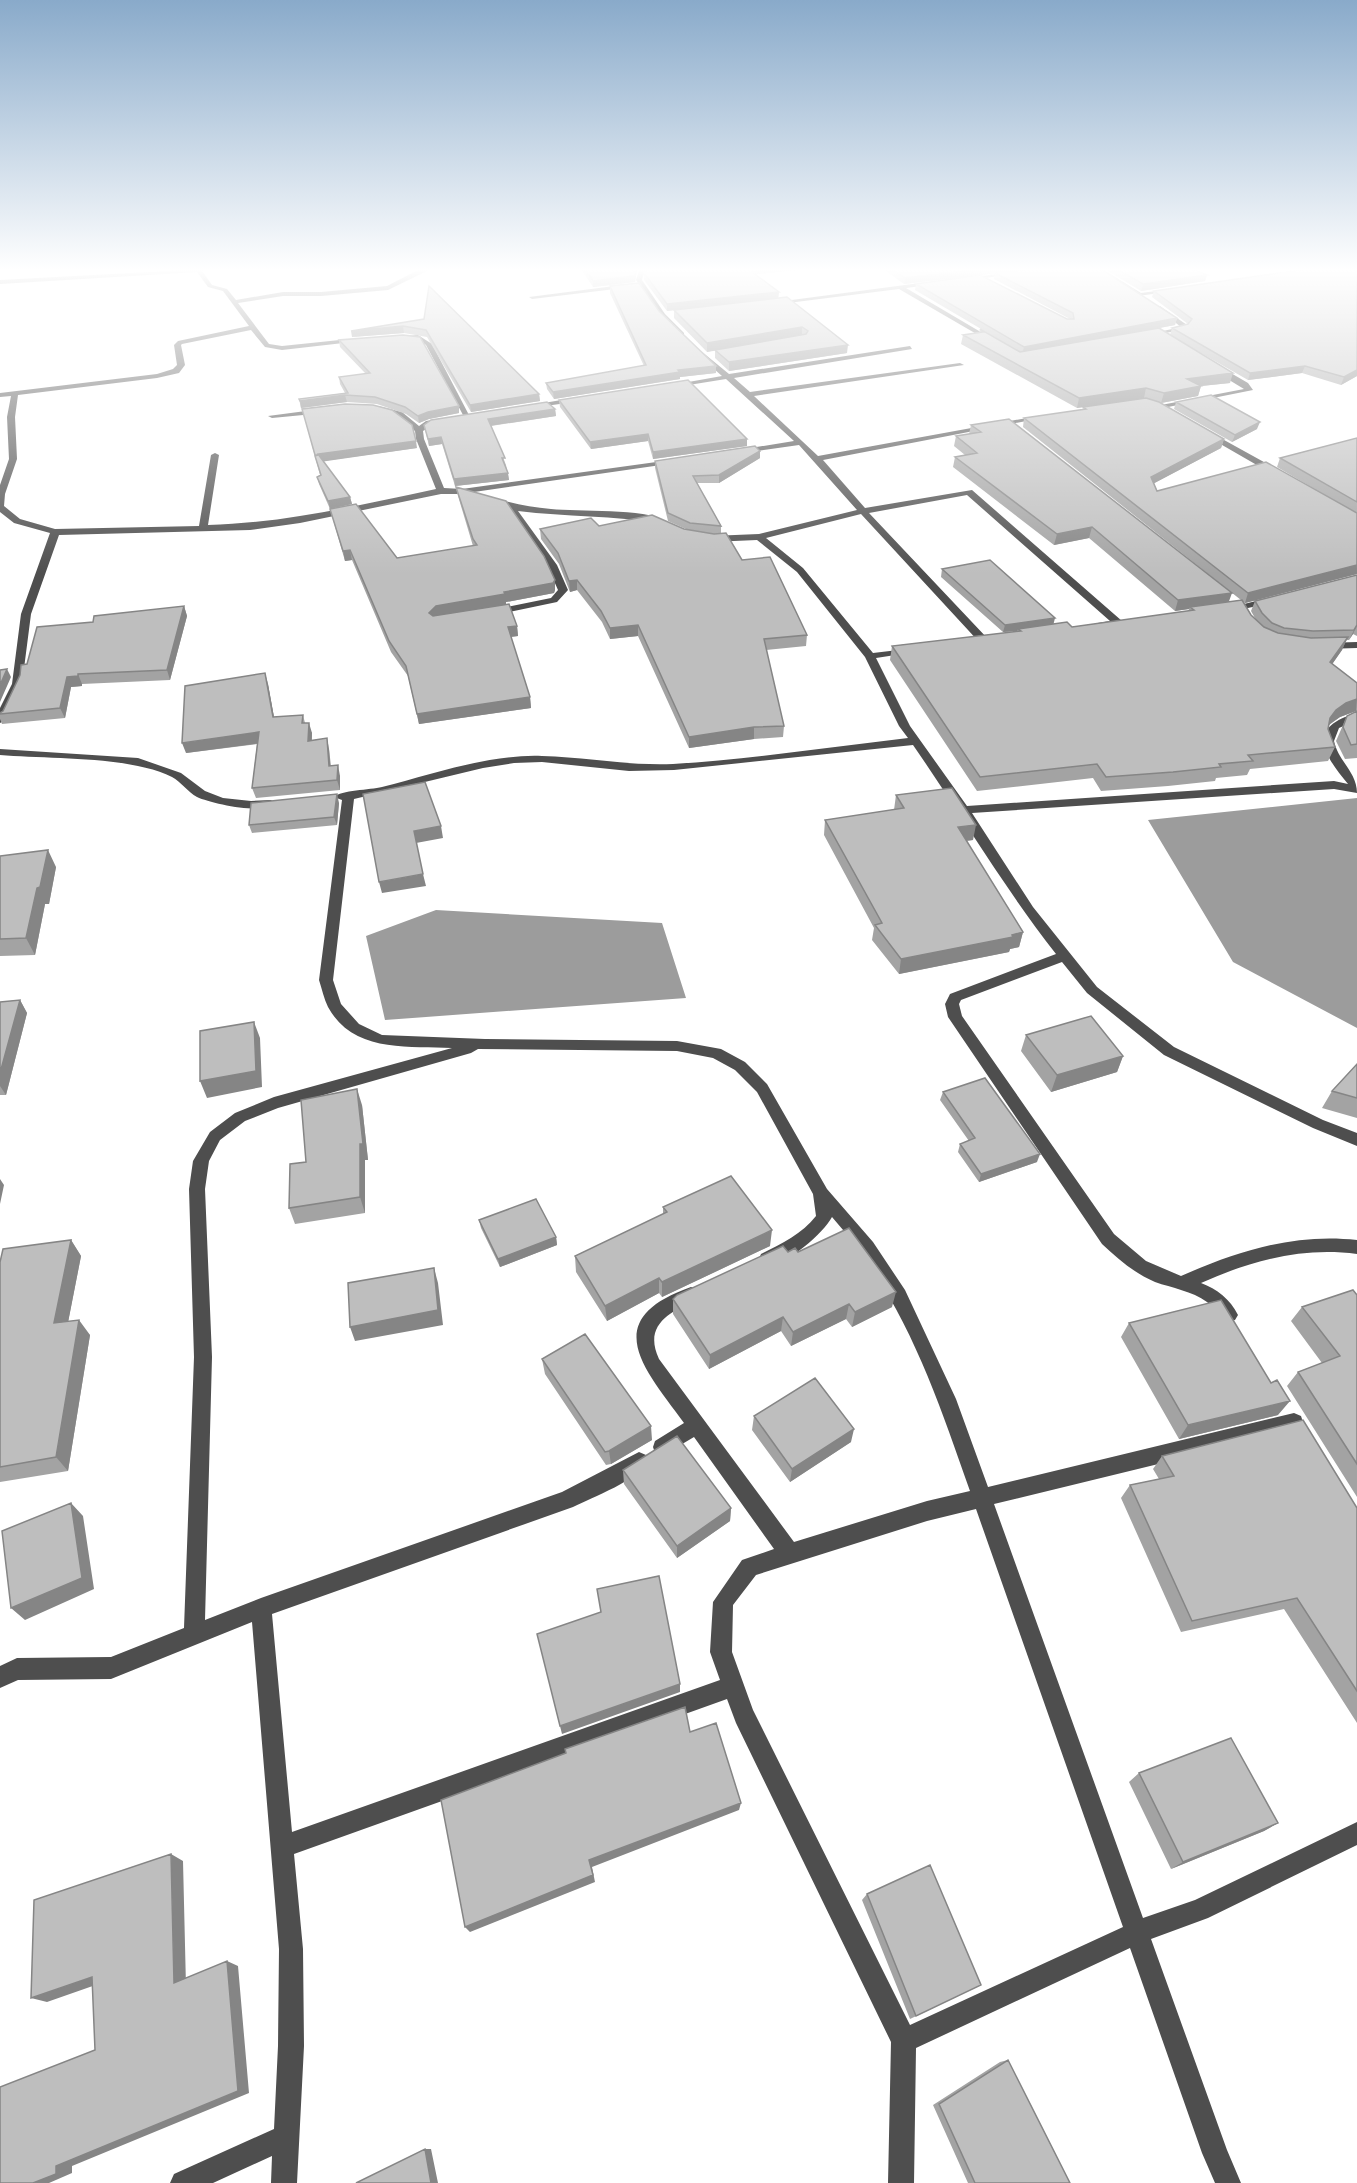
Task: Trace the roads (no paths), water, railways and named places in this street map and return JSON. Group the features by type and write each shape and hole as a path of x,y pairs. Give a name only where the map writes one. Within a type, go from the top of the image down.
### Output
{"street":[{"path":"0,394 157,376 176,371"},
{"path":"442,371 467,416"},
{"path":"723,371 799,443 819,458 863,511 984,641"},
{"path":"657,388 766,371"},
{"path":"748,394 917,371"},
{"path":"1161,407 1249,390 1245,385 1222,371"},
{"path":"15,392 11,417 14,459 0,506 4,513 20,522 55,532 250,527 300,520 441,491 461,491 680,460"},
{"path":"526,407 585,398"},
{"path":"1151,404 1170,413"},
{"path":"374,407 399,414 419,430 420,439 441,491"},
{"path":"272,416 333,409"},
{"path":"457,417 479,414"},
{"path":"819,458 1053,416"},
{"path":"419,430 429,423 448,419"},
{"path":"1008,423 1018,430"},
{"path":"1197,427 1284,476"},
{"path":"0,443 12,442"},
{"path":"725,454 799,443"},
{"path":"203,529 215,455"},
{"path":"461,491 512,507 550,512 650,518 672,528"},
{"path":"705,538 759,537 863,511 969,492 1118,623"},
{"path":"478,615 554,600 562,591 552,565 512,507"},
{"path":"0,720 17,684 26,614 55,532"},
{"path":"759,537 800,570 870,656 905,726 964,810 1028,910 1092,990 1169,1051 1318,1125 1357,1140"},
{"path":"1219,610 1242,611 1286,596"},
{"path":"1232,600 1242,611"},
{"path":"1096,626 1129,622"},
{"path":"973,642 995,640"},
{"path":"1311,646 1357,645"},
{"path":"870,656 927,648"},
{"path":"1357,716 1334,727 1328,737 1328,748 1357,788"},
{"path":"325,799 367,794 483,765 514,760 542,759 629,768 674,767 916,741"},
{"path":"0,752 138,761 177,775 201,794 221,801 251,805 280,803"},
{"path":"964,810 1334,785 1357,788"},
{"path":"348,796 327,980 335,1006 354,1028 380,1040 485,1044 677,1046 716,1053 740,1066 762,1088 821,1194 855,1230 896,1290 947,1399 1215,2153 1228,2183"},
{"path":"1065,956 956,997 952,1004 955,1017 1108,1239 1132,1262 1162,1277 1200,1288 1226,1310 1239,1331"},
{"path":"194,1634 203,1368 197,1189 201,1161 215,1136 240,1117 274,1103 485,1044"},
{"path":"757,1264 800,1242 816,1230 825,1217 821,1194"},
{"path":"1184,1283 1217,1268 1301,1245 1337,1244 1357,1247"},
{"path":"703,1288 670,1303 649,1323 644,1343 652,1364 790,1554"},
{"path":"901,2183 904,2041 775,1781 733,1686 721,1652 723,1602 749,1567 790,1554 927,1511 1294,1422"},
{"path":"0,1677 17,1669 111,1668 261,1608 566,1500 606,1481 698,1425"},
{"path":"261,1608 291,1949 291,2046 284,2183"},
{"path":"282,1847 733,1686"},
{"path":"904,2041 1138,1932 1200,1910 1357,1833"},
{"path":"183,2183 287,2136"}]}
